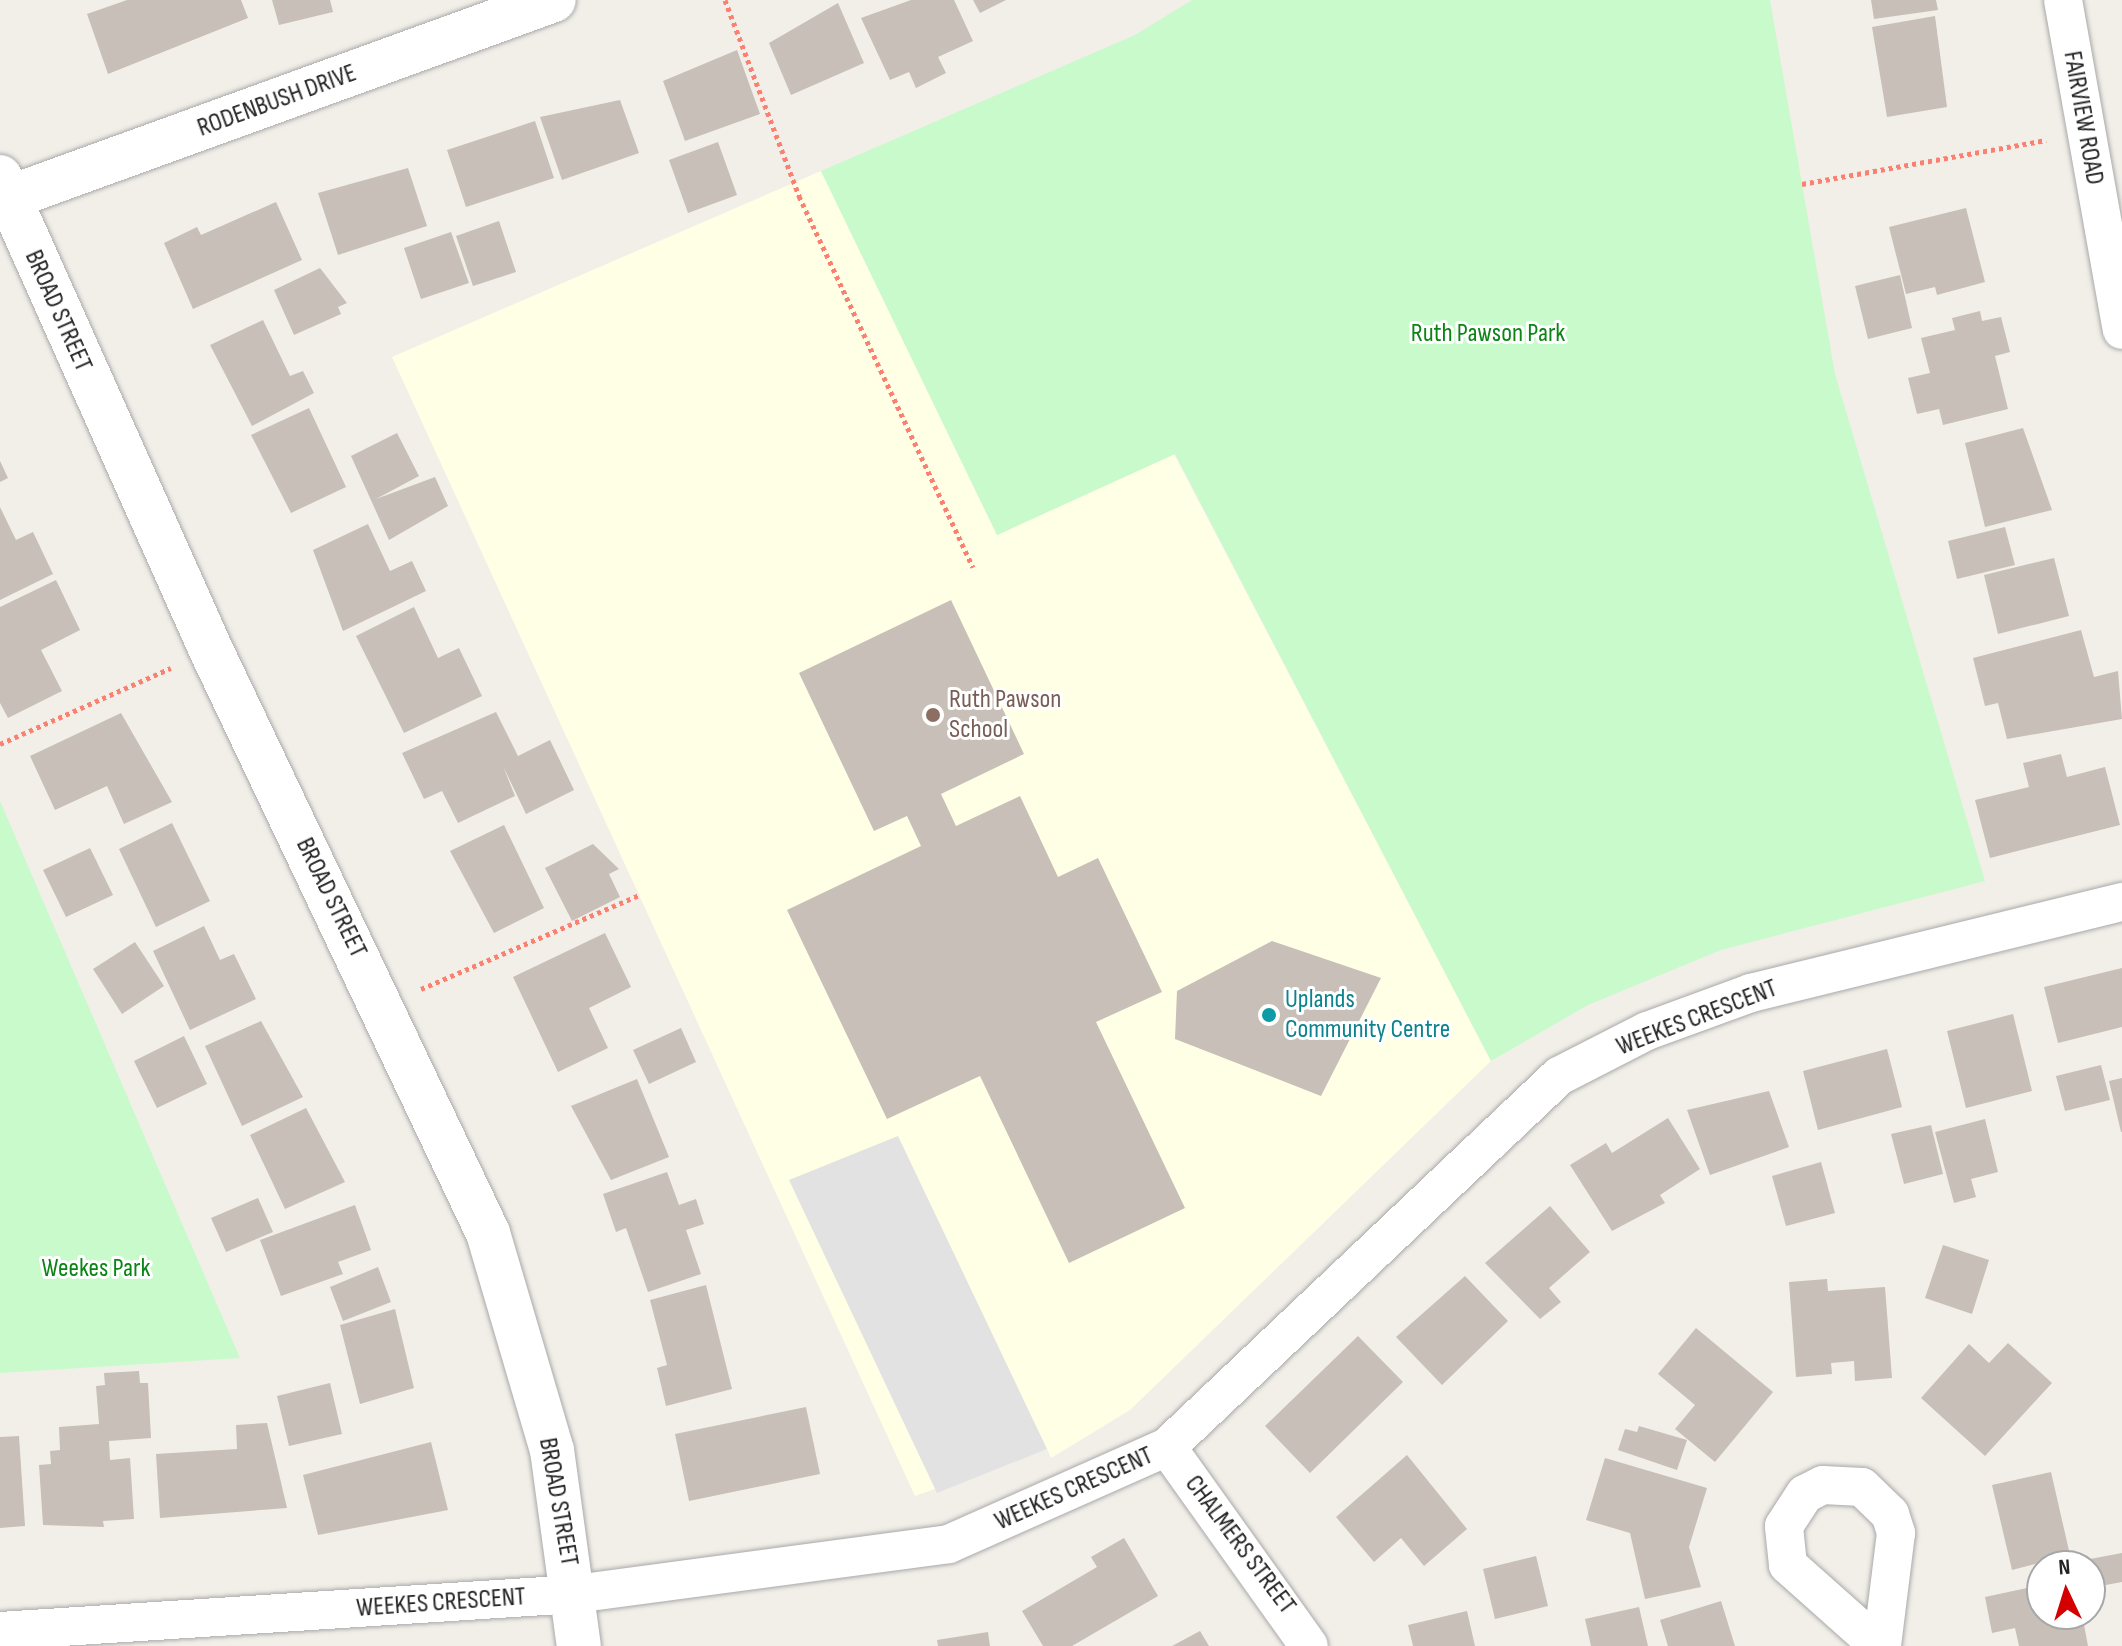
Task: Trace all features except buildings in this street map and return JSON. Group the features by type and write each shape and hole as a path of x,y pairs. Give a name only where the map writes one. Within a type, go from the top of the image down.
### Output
{"street":[{"name":"RODENBUSH DRIVE","path":"3,193 491,11 554,0"},
{"name":"FAIRVIEW ROAD","path":"2063,0 2122,330"},
{"name":"BROAD STREET","path":"3,193 211,650 383,1005 488,1233 552,1450 575,1594 579,1646"},
{"name":"WEEKES CRESCENT","path":"0,1631 575,1594 949,1544 1167,1447 1559,1076 1647,1031 1751,993 2122,902"},
{"name":"CHALMERS STREET","path":"1167,1447 1309,1646"}],"path":[{"path":"725,0 799,196 973,567"},
{"path":"1802,184 2086,133"},
{"path":"0,744 211,650"},
{"path":"383,1005 639,895"}],"shaded area":[{"name":"Ruth Pawson School","path":"821,171 997,535 1174,454 1491,1061 1130,1410 1051,1458 1047,1449 915,1496 392,357"},
{"path":"898,1136 1047,1449 937,1493 789,1180"}],"green space":[{"name":"Ruth Pawson Park","path":"1192,0 1770,0 1835,374 1985,881 1721,950 1588,1005 1491,1061 1175,454 997,535 821,171 1135,35"},
{"name":"Weekes Park","path":"0,801 240,1358 0,1373"}],"place":[{"name":"Ruth Pawson School","path":"933,715"},
{"name":"Uplands Community Centre","path":"1269,1015"}]}
